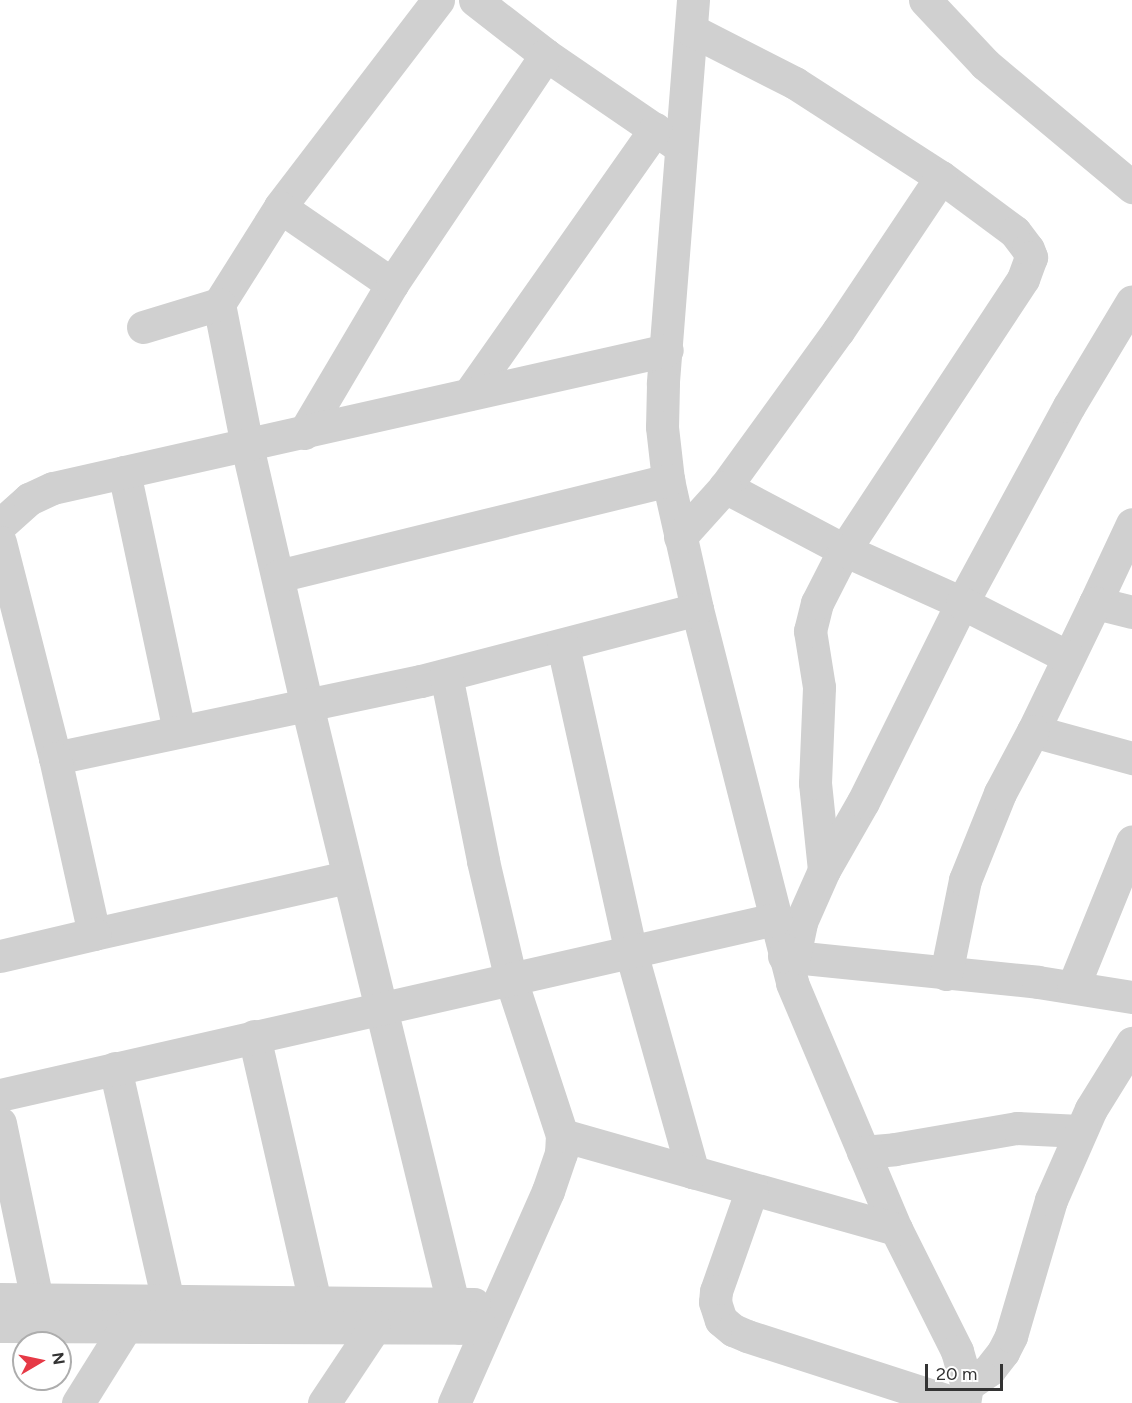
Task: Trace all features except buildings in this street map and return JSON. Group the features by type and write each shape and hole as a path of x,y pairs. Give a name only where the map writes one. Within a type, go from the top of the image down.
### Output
{"street":[{"path":"143,327 219,304 280,207 438,0"},
{"path":"475,0 546,55 682,149"},
{"path":"925,0 985,64 1132,187"},
{"path":"824,870 815,783 819,687 810,631 817,603 844,550 1028,268 1031,257 1022,239 941,177 692,15 662,427 668,480 697,609 775,919 789,956 802,1013 896,1229 957,1351 962,1397"},
{"path":"304,433 392,284 546,55"},
{"path":"469,394 656,129"},
{"path":"680,537 725,487 838,331 941,177"},
{"path":"280,207 392,284"},
{"path":"789,956 824,870 868,792 962,603 1070,406 1132,301"},
{"path":"219,304 247,446 379,1008 474,1316"},
{"path":"0,525 28,499 53,488 667,350"},
{"path":"124,472 179,731"},
{"path":"278,576 668,480"},
{"path":"725,487 844,550 962,603 1068,657"},
{"path":"946,974 964,880 1000,792 1033,731 1132,524"},
{"path":"0,542 55,758 94,934"},
{"path":"1095,603 1132,612"},
{"path":"55,758 446,675 697,609"},
{"path":"563,646 631,952 693,1172"},
{"path":"446,675 483,861 511,980 562,1135 561,1153 556,1172 474,1316 454,1403"},
{"path":"1033,731 1132,758"},
{"path":"1073,987 1132,842"},
{"path":"0,956 347,877"},
{"path":"0,1095 775,919"},
{"path":"789,956 1073,987 1132,997"},
{"path":"254,1036 315,1303"},
{"path":"962,1397 997,1362 1011,1336 1051,1200 1080,1131 1115,1067 1132,1043"},
{"path":"115,1068 168,1302"},
{"path":"0,1123 38,1300"},
{"path":"863,1152 906,1148 1017,1128 1080,1131"},
{"path":"562,1135 896,1229"},
{"path":"752,1189 716,1291 715,1302 721,1320 733,1330 747,1336 962,1397"},
{"path":"0,1299 315,1303 474,1316"},
{"path":"0,1326 374,1328 474,1316"},
{"path":"78,1403 125,1328"},
{"path":"324,1403 374,1328"}]}
